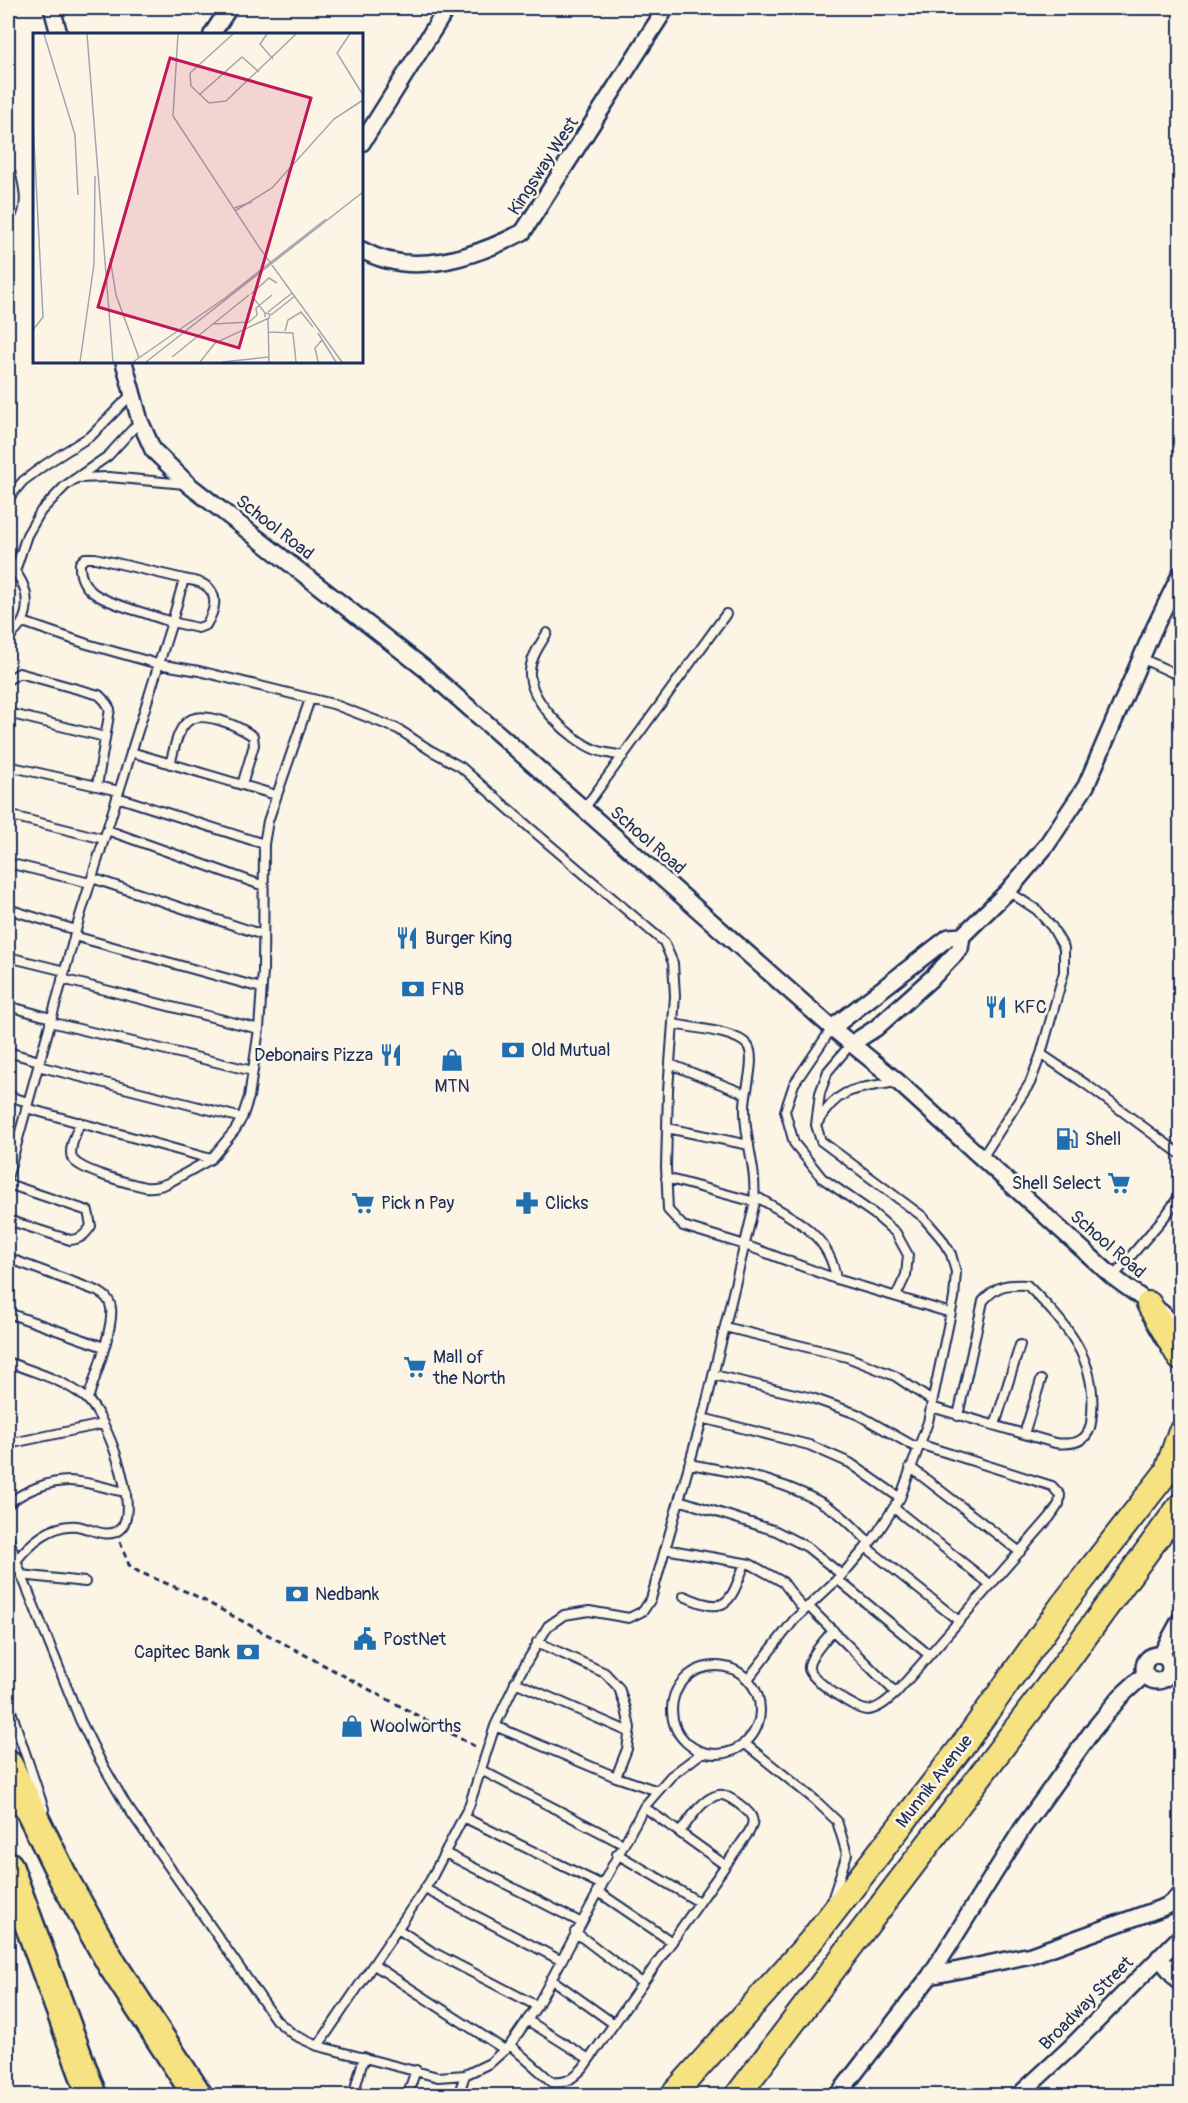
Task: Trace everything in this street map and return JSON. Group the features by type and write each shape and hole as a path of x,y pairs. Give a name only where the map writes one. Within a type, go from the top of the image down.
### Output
{"highway":[{"path":"8,1765 65,1881 113,1966 198,2096"},
{"path":"8,1866 93,2096"}],"main road":[{"path":"1163,1311 1180,1358"},
{"name":"Munnik Avenue","path":"672,2096 818,1931 963,1746 1062,1606 1173,1464 1180,1433"},
{"name":"Munnik Avenue","path":"737,2096 1056,1676 1180,1506"}],"street":[{"path":"52,8 59,33"},
{"path":"213,33 229,8"},
{"path":"363,141 447,8"},
{"name":"Kingsway West","path":"363,251 376,258 403,265 430,264 486,249 524,232 666,8"},
{"name":"School Road","path":"124,363 140,420 153,450 189,485 424,668 832,1028 897,1082 1113,1276 1163,1311 1180,1330"},
{"path":"832,1028 949,938 962,936 1008,891 1046,846 1086,786 1180,575"},
{"path":"851,1044 876,1028 934,976 960,949 962,936"},
{"path":"1161,1656 1180,1620"},
{"path":"1161,1656 1170,1663 1175,1679 1154,1681 1145,1674 1144,1668 1149,1658 1161,1656"},
{"path":"837,2096 930,1976 1022,1828 1093,1730 1121,1696 1145,1674"},
{"path":"930,1976 1031,1954 1167,1906 1180,1896"},
{"name":"Broadway Street","path":"1018,2096 1070,2048 1180,1936"},
{"path":"1159,1957 1180,1983"}],"lane":[{"path":"8,164 15,193 12,215 8,221"},
{"path":"8,499 23,481 92,435 133,394"},
{"path":"15,571 27,534 41,511 65,486 108,456 140,420"},
{"path":"77,478 109,477 189,485"},
{"path":"85,558 95,558 203,584 212,592 216,603 206,626 198,628 172,622 98,598 80,577 80,563 85,558"},
{"path":"8,565 23,582 27,596 23,622 8,637"},
{"path":"8,1175 11,1148 27,1105 75,933 184,579"},
{"path":"584,809 726,614"},
{"path":"23,622 87,644 158,664 199,671 333,704 398,729 461,767 664,942 673,963 675,996 667,1128 668,1210 683,1226 745,1245 836,1279 951,1313"},
{"path":"547,633 533,658 530,672 534,691 555,722 580,742 596,750 623,756"},
{"path":"1142,658 1180,676"},
{"path":"8,680 19,673 99,695 110,709 97,786"},
{"path":"80,1122 72,1146 72,1157 77,1164 90,1171 147,1187 168,1183 211,1159 242,1118 249,1097 259,1029 264,844 276,795 310,699"},
{"path":"8,713 105,738"},
{"path":"170,764 185,723 196,717 209,717 245,730 253,736 254,745 242,785"},
{"path":"131,752 276,795"},
{"path":"8,766 97,786 264,844"},
{"path":"8,815 104,838"},
{"path":"107,830 264,886"},
{"path":"8,863 91,881 263,935"},
{"path":"982,1158 1030,1083 1041,1054 1064,972 1064,948 1052,927 1037,910 1008,891"},
{"path":"8,909 75,933 261,988"},
{"path":"8,957 63,975 259,1029"},
{"path":"8,1006 51,1020 253,1071"},
{"path":"318,2046 425,1889 445,1853 469,1806 495,1726 515,1682 548,1626 564,1615 589,1611 629,1618 643,1611 651,1599 714,1375 755,1199 754,1172 745,1105 751,1057 748,1047 738,1038 673,1024"},
{"path":"832,1028 794,1084 785,1111 794,1143 822,1178 874,1214 896,1233 908,1255 906,1275 896,1296"},
{"path":"748,1679 794,1620 839,1577 868,1545 900,1498 928,1422 951,1313 956,1272 951,1254 941,1238 922,1216 821,1141 816,1125 820,1094 828,1071 851,1044"},
{"path":"8,1052 39,1064 242,1118"},
{"path":"1041,1054 1180,1154"},
{"path":"670,1064 746,1094"},
{"path":"816,1125 827,1106 842,1093 897,1082"},
{"path":"8,1096 27,1105 80,1122 211,1159"},
{"path":"667,1128 749,1145"},
{"path":"666,1178 755,1199 808,1228 825,1246 834,1263 836,1279"},
{"path":"8,1184 88,1211 91,1226 85,1235 70,1240 8,1220"},
{"path":"1113,1276 1166,1215 1180,1195"},
{"path":"8,1258 97,1291 107,1297 111,1307 111,1318 88,1399"},
{"path":"725,1327 847,1357 895,1376 932,1404 958,1416 1055,1443 1070,1445 1077,1443 1090,1428 1094,1401 1085,1361 1070,1333 1027,1285 1010,1284 993,1289 983,1301 958,1416"},
{"path":"8,1313 104,1347"},
{"path":"995,1425 1020,1345"},
{"path":"8,1362 59,1381 88,1399 117,1454 126,1492 126,1520 117,1532 109,1534 76,1526 64,1527 34,1541 24,1549 16,1562"},
{"path":"714,1375 812,1398 857,1414 918,1446 1052,1486 1060,1495 1059,1504 1020,1552 896,1693 882,1705 872,1710 864,1710 845,1700 812,1676 809,1661 833,1630"},
{"path":"1024,1434 1041,1380"},
{"path":"702,1418 809,1445 850,1463 900,1498"},
{"path":"8,1444 103,1424"},
{"path":"689,1464 771,1480 836,1511 868,1545 959,1621"},
{"path":"910,1467 1020,1552"},
{"path":"8,1504 19,1495 44,1485 70,1481 126,1492"},
{"path":"679,1500 776,1531 807,1547 929,1656"},
{"path":"894,1508 991,1585"},
{"path":"8,1536 21,1575 80,1720 126,1805 276,2020 294,2035 318,2046 438,2077 465,2075 490,2063 507,2048 537,2006 616,1854 644,1807 671,1776 703,1752"},
{"path":"665,1549 745,1563 783,1582 806,1608 833,1630 896,1693"},
{"path":"684,1596 705,1605 716,1606 727,1602 735,1590 745,1563"},
{"path":"21,1575 85,1582"},
{"path":"537,1642 605,1673 619,1688 626,1709 629,1732 627,1749 616,1777"},
{"path":"708,1666 722,1666 748,1679 756,1691 760,1704 759,1719 754,1732 744,1743 725,1752 703,1752 690,1745 680,1735 674,1722 672,1707 675,1693 683,1680 694,1671 708,1666"},
{"path":"515,1682 629,1732"},
{"path":"8,1702 46,1815"},
{"path":"495,1726 616,1777 658,1791"},
{"path":"744,1743 815,1800 837,1821 847,1854 836,1891 818,1931"},
{"path":"481,1770 622,1844"},
{"path":"374,1965 507,2048 552,2082 561,2083 572,2079 589,2059 726,1865 753,1825 752,1817 742,1805 723,1795 710,1798 680,1832"},
{"path":"644,1807 726,1865"},
{"path":"463,1817 599,1888 672,1942"},
{"path":"49,1826 65,1881"},
{"path":"445,1853 580,1922"},
{"path":"616,1854 699,1902"},
{"path":"425,1889 560,1960"},
{"path":"398,1929 431,1950 537,2006"},
{"path":"575,1932 642,1983"},
{"path":"551,1979 614,2024"},
{"path":"527,2019 589,2059"},
{"path":"355,2096 364,2057"},
{"path":"407,2096 416,2070"},
{"path":"458,2096 465,2075"}],"path":[{"path":"117,1532 129,1565 139,1572 192,1594 486,1753"}],"place":[{"name":"Burger King","path":"407,938"},
{"name":"FNB","path":"413,989"},
{"name":"KFC","path":"996,1007"},
{"name":"Old Mutual","path":"513,1050"},
{"name":"Debonairs Pizza","path":"391,1055"},
{"name":"MTN","path":"452,1060"},
{"name":"Shell","path":"1067,1139"},
{"name":"Shell Select","path":"1119,1183"},
{"name":"Pick n Pay","path":"363,1203"},
{"name":"Clicks","path":"527,1203"},
{"name":"Mall of the North","path":"415,1367"},
{"name":"Nedbank","path":"297,1594"},
{"name":"PostNet","path":"365,1639"},
{"name":"Capitec Bank","path":"248,1652"},
{"name":"Woolworths","path":"352,1726"}]}
